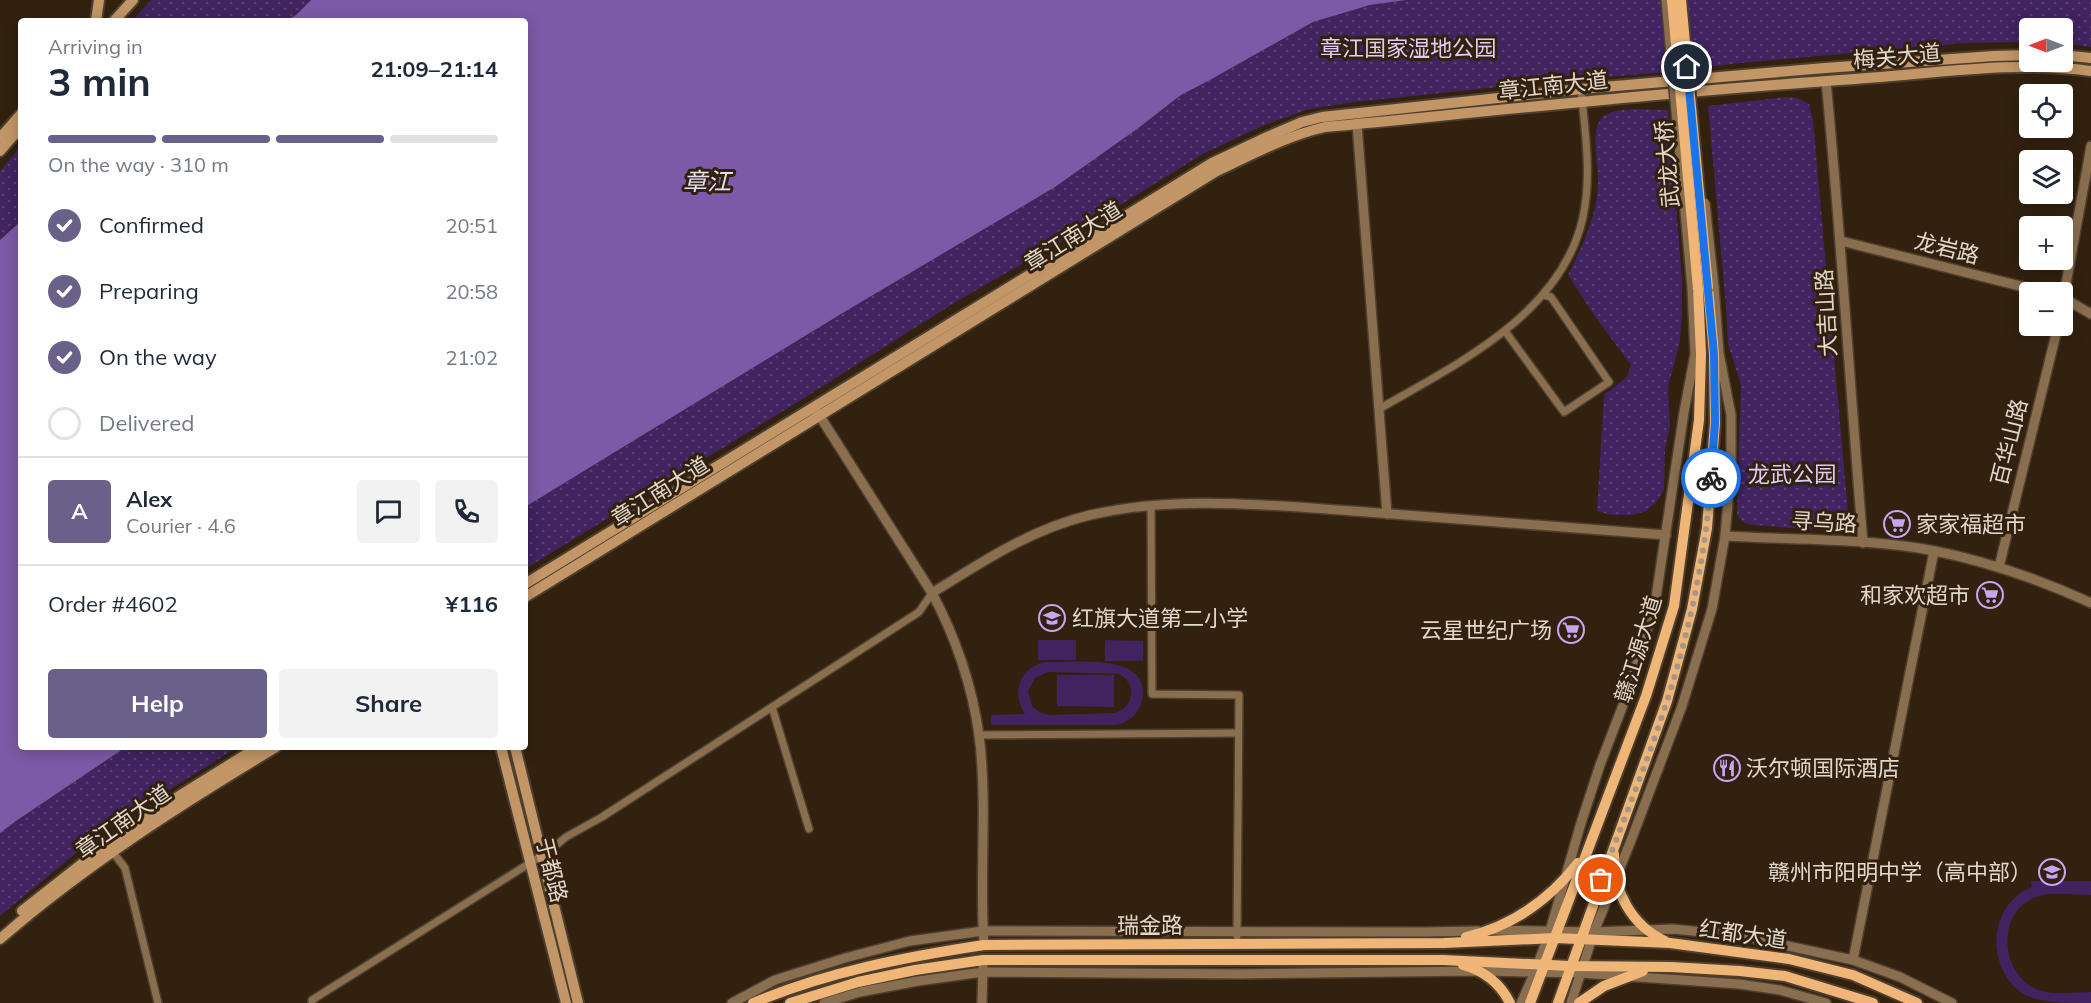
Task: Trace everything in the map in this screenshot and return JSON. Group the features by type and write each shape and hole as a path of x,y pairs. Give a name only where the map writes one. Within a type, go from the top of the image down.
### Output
{"main road":[{"path":"96,18 99,0"},
{"path":"117,18 133,0"},
{"name":"武龙大桥","path":"1672,0 1703,288"},
{"name":"武龙大桥","path":"1683,0 1703,288"},
{"name":"梅关大道","path":"1705,84 1982,57 2019,55"},
{"path":"2073,56 2091,58"},
{"name":"梅关大道","path":"1705,84 1826,81 1989,68 2061,67 2091,71"},
{"name":"章江南大道","path":"528,595 817,410 1212,163 1267,136 1302,122 1322,117 1581,89 1705,84"},
{"name":"章江南大道","path":"528,582 1215,172 1274,143 1325,127 1582,101 1705,84"},
{"path":"0,138 18,117"},
{"path":"0,151 18,130"},
{"name":"赣江源大道","path":"1557,1003 1569,970 1587,936 1615,842 1667,701 1692,609 1707,528 1715,423 1714,354 1703,288"},
{"name":"赣江源大道","path":"1530,1003 1540,968 1646,696 1674,606 1699,420 1703,288"},
{"name":"章江南大道","path":"0,929 106,845 253,750"},
{"name":"章江南大道","path":"0,939 112,850 271,750"},
{"name":"于都路","path":"502,750 566,1003"},
{"name":"于都路","path":"516,750 578,1003"},
{"path":"1615,842 1613,864 1615,878 1625,905 1647,930 1670,943"},
{"path":"1444,943 1489,930 1535,906 1566,878 1586,850"},
{"name":"红都大道","path":"1553,935 1670,943 1789,959 1853,975 1917,1003"},
{"name":"瑞金路","path":"753,1003 853,969 915,955 984,945 1444,943 1553,935"},
{"name":"瑞金路","path":"790,1003 915,969 983,960 1443,960 1540,968"},
{"path":"1443,960 1481,971 1497,983 1510,1003"},
{"path":"1580,1003 1599,989 1623,977 1671,967"},
{"name":"红都大道","path":"1540,968 1581,970 1671,967 1740,971 1785,976 1873,1003"}],"street":[{"path":"1571,1003 1581,970 1587,936 1615,878 1682,706 1712,609 1725,536 1731,467 1731,415 1703,288 1666,0"},
{"name":"大吉山路","path":"1826,81 1841,241 1863,543"},
{"path":"1379,410 1442,372 1516,322 1543,295 1569,256 1583,218 1587,167 1581,89"},
{"path":"1358,124 1387,514"},
{"path":"2066,282 2091,146"},
{"name":"龙岩路","path":"1841,241 2019,286"},
{"path":"732,1003 775,980 845,958 910,941 983,931 1424,932 1489,930 1553,935 1587,804 1628,692 1655,604 1695,354 1703,288"},
{"path":"1504,331 1564,412 1609,382 1551,297 1543,295"},
{"path":"2073,305 2091,314"},
{"name":"百华山路","path":"1999,567 2056,336"},
{"path":"817,410 932,593 947,621 961,659 978,735 982,780 984,945"},
{"path":"312,1003 312,1000 541,856 566,837 920,612 932,593 1001,550 1050,527 1090,515 1151,506 1241,504 1666,535"},
{"path":"1151,506 1152,694 1239,695 1237,945"},
{"name":"寻乌路","path":"1725,536 1863,543 1934,551 1999,567 2051,584 2091,603"},
{"path":"1853,960 1934,551"},
{"path":"772,707 809,829"},
{"path":"978,735 1238,733"},
{"path":"112,850 125,868 158,1003"},
{"path":"1587,936 1673,929 1742,936 1853,960 1900,977 1952,1003"},
{"path":"982,1003 983,960"},
{"path":"824,1003 860,992 983,972 1239,974 1481,971 1540,968"},
{"path":"1521,1003 1540,968"},
{"path":"1581,970 1623,977 1739,984 1780,990 1826,1003"}],"green space":[{"path":"151,0 311,0 290,18 135,18"},
{"name":"章江国家湿地公园","path":"1406,0 2091,0 2091,47 2073,44 2073,18 2019,18 2019,42 1965,43 1740,63 1355,102 1309,109 1262,126 1203,154 1057,244 954,303 798,402 528,567 528,505 841,314 1055,187 1181,95 1313,22 1370,5"},
{"name":"龙武公园","path":"1787,97 1798,98 1809,104 1813,120 1848,512 1842,524 1831,531 1747,524 1739,518 1737,513 1741,385 1728,344 1708,106"},
{"path":"1637,109 1668,110 1682,278 1682,312 1680,341 1668,387 1670,426 1665,449 1664,489 1658,500 1646,511 1632,515 1611,515 1597,511 1604,395 1627,377 1631,365 1568,275 1584,241 1595,207 1598,182 1595,143 1599,122 1611,112"},
{"path":"18,150 18,224 0,240 0,171"},
{"path":"1038,640 1076,640 1076,660 1038,660"},
{"path":"1105,640 1143,641 1143,661 1105,661"},
{"path":"1045,662 1091,662 1124,667 1136,674 1142,685 1141,706 1133,717 1116,725 991,725 991,715 1025,714 1018,690 1024,676 1036,665","holes":["1048,672 1119,674 1129,684 1131,695 1126,706 1114,713 1049,715 1039,712 1032,706 1028,691 1035,678"]},
{"path":"1057,675 1114,675 1114,707 1057,706"},
{"path":"122,750 233,750 104,830 0,916 0,833"},
{"path":"2031,881 2091,881 2091,895 2049,894 2036,897 2023,905 2014,916 2009,929 2008,943 2015,970 2024,981 2042,991 2091,992 2091,1003 2067,1003 2027,996 2013,985 2004,972 1998,956 1996,940 1999,923 2006,908 2017,896 2032,887"}],"water":[{"name":"章江","path":"311,0 1406,0 1370,5 1313,22 1181,95 1055,187 841,314 528,505 528,18 290,18"},
{"path":"18,224 18,750 122,750 0,833 0,240"}],"way so far":[{"path":"1601,880 1667,701 1692,609 1707,528 1711,478"}],"place":[{"name":"家家福超市","path":"1897,524"},
{"name":"和家欢超市","path":"1990,595"},
{"name":"红旗大道第二小学","path":"1052,618"},
{"name":"云星世纪广场","path":"1571,630"},
{"name":"沃尔顿国际酒店","path":"1727,768"},
{"name":"赣州市阳明中学（高中部）","path":"2052,872"}],"route":[{"path":"1687,67 1714,354 1715,423 1711,478"}]}
